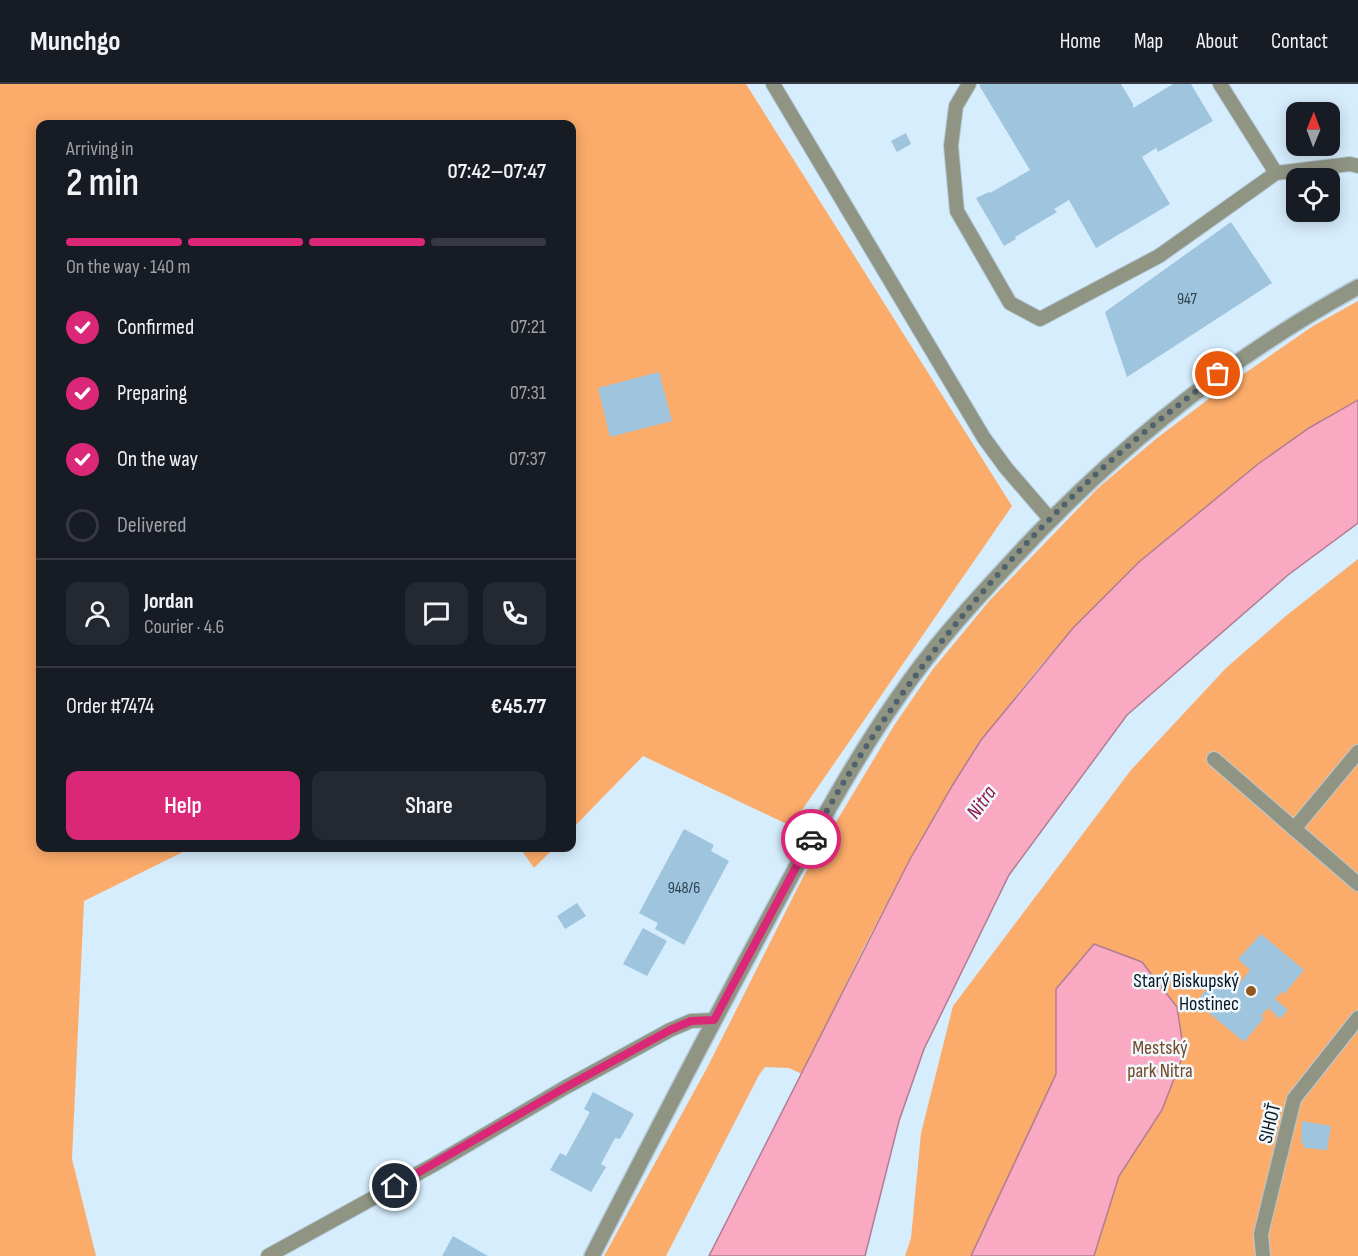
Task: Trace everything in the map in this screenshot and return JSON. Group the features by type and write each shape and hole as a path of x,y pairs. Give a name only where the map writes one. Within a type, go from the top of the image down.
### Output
{"street":[{"path":"592,1256 714,1020 829,807 887,714 954,624 1050,519 1096,474 1142,434 1218,374 1298,322 1358,287"}],"lane":[{"path":"773,84 984,438 1006,468 1050,519"},
{"path":"969,84 956,106 951,146 957,211 1010,303 1040,319 1159,256 1276,173 1350,164 1358,166"},
{"path":"1220,84 1276,173"},
{"path":"1294,829 1358,752"},
{"path":"1214,759 1358,884"},
{"name":"SIHOŤ","path":"1263,1256 1261,1234 1294,1099 1358,1018"},
{"path":"268,1256 670,1030 691,1021 714,1020"}],"green space":[{"path":"0,84 746,84 1012,506 791,826 643,756 576,825 576,120 36,120 36,852 183,852 84,901 72,1159 96,1256 0,1256"},
{"path":"1358,301 1358,400 1309,428 1073,628 981,740 952,786 909,861 862,951 802,1074 789,1068 765,1067 759,1075 666,1256 604,1256 707,1068 803,877 895,724 933,669 990,600 1098,488 1157,438 1222,389 1313,326"},
{"name":"Mestský park Nitra","path":"1358,559 1358,1256 905,1256 911,1238 921,1133 953,1006 1131,770 1226,668 1287,615"},
{"path":"523,852 550,852 534,868"}],"water":[{"name":"Nitra","path":"1358,400 1358,523 1288,575 1127,715 1009,875 924,1049 899,1121 865,1256 709,1256 909,861 981,740 1073,628 1139,562 1258,464 1309,428"},
{"path":"1094,944 1142,962 1177,1007 1184,1053 1162,1110 1119,1176 1094,1256 971,1256 1056,1074 1056,989"}],"building":[{"path":"1121,84 1133,108 1173,84 1191,84 1213,121 1158,152 1156,148 1142,157 1170,204 1096,248 1069,200 1054,209 1057,212 1004,246 976,198 990,193 1030,170 979,85"},
{"path":"906,133 911,144 897,152 891,141"},
{"path":"1231,222 1272,283 1127,377 1105,312"},
{"path":"659,372 672,421 610,437 598,388"},
{"path":"684,829 714,845 711,851 729,861 684,945 655,929 658,923 639,913"},
{"path":"577,903 586,916 565,929 557,916"},
{"path":"643,928 667,941 647,976 623,964"},
{"path":"1261,934 1304,970 1284,994 1281,992 1275,999 1288,1010 1280,1019 1268,1008 1261,1016 1264,1018 1244,1042 1196,1002 1217,976 1234,990 1250,970 1238,959"},
{"path":"593,1092 634,1114 620,1139 615,1138 601,1164 606,1167 591,1192 550,1170 560,1153 566,1156 590,1112 584,1109"},
{"path":"1302,1121 1331,1126 1327,1150 1305,1148 1301,1141"},
{"path":"453,1236 488,1256 442,1256"}],"way so far":[{"path":"811,839 850,771 900,694 982,592 1050,519 1096,474 1218,374"}],"place":[{"name":"Starý Biskupský Hostinec","path":"1251,991"}],"route":[{"path":"395,1186 670,1030 691,1021 714,1020 811,839"}]}
